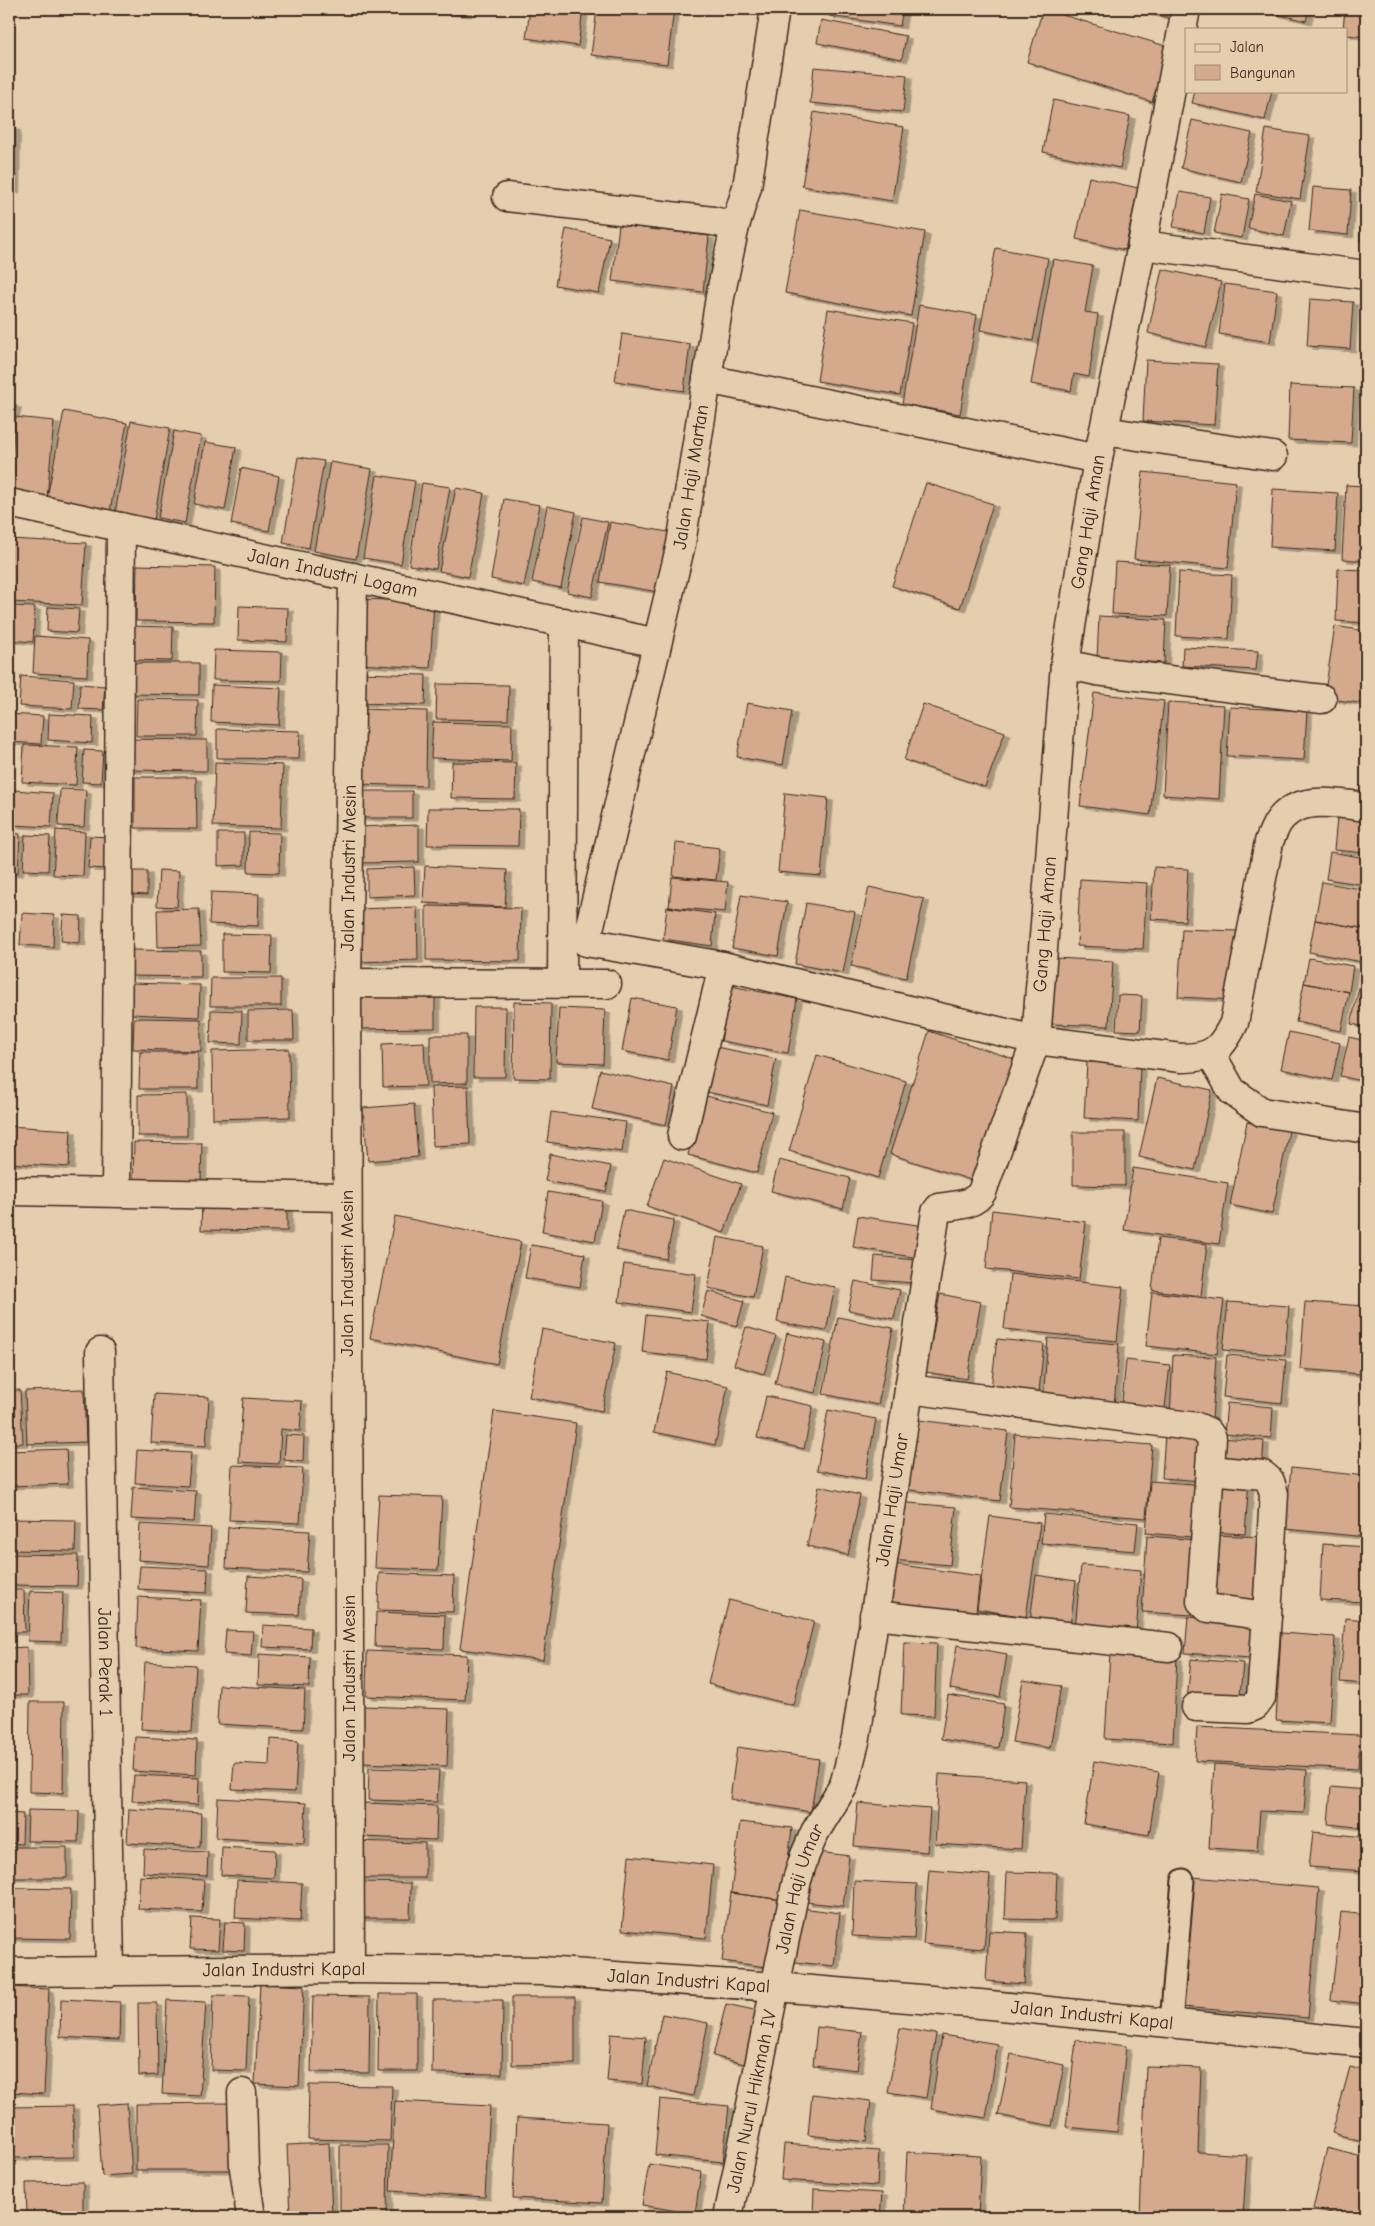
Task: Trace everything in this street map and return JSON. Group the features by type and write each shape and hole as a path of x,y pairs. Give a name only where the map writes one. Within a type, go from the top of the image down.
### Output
{"street":[{"name":"Jalan Haji Martan","path":"723,966 586,942 681,544 720,297 736,226 748,187 775,9"},
{"name":"Gang Haji Aman","path":"1036,1040 1065,664 1098,459 1142,245 1186,9"},
{"path":"508,197 713,221 736,226"},
{"path":"1142,245 1366,275"},
{"path":"707,379 1098,459"},
{"path":"1104,431 1273,456"},
{"name":"Jalan Industri Logam","path":"9,503 656,643"},
{"path":"116,1192 121,527"},
{"name":"Jalan Industri Mesin","path":"350,1969 347,983 354,577"},
{"path":"562,984 564,622"},
{"path":"1065,664 1097,672 1322,699"},
{"path":"682,1136 723,966 1036,1040 1181,1058 1197,1058 1211,1054 1224,1043 1234,1023 1269,842 1278,823 1288,812 1307,804 1329,802 1366,807"},
{"path":"347,983 607,984"},
{"name":"Jalan Haji Umar","path":"776,1987 789,1914 805,1854 815,1832 844,1786 856,1738 936,1212 939,1208 973,1202 979,1198 1036,1040"},
{"path":"1211,1054 1232,1090 1262,1112 1366,1129"},
{"path":"9,1191 347,1197"},
{"name":"Jalan Perak 1","path":"100,1352 110,1972"},
{"path":"908,1389 1197,1427 1208,1432 1212,1438 1200,1601 1208,1608 1267,1616"},
{"path":"1196,1707 1248,1709 1255,1706 1261,1698 1267,1616 1274,1494 1270,1481 1263,1475 1210,1470"},
{"path":"874,1615 1169,1647"},
{"name":"Jalan Industri Kapal","path":"9,1972 350,1969 542,1971 776,1987 1366,2043"},
{"name":"Jalan Nurul Hikmah IV","path":"728,2217 776,1987"},
{"path":"242,2093 244,2168 251,2217"}],"lane":[{"path":"1171,2023 1183,1880"}],"building":[{"path":"407,9 467,9 466,14"},
{"path":"530,9 583,9 578,46 526,38"},
{"path":"597,9 674,9 667,64 591,55"},
{"path":"830,9 903,9 900,26 829,16"},
{"path":"1043,9 1169,47 1152,102 1027,62"},
{"path":"1131,9 1173,9 1171,18"},
{"path":"1255,9 1309,9 1306,21"},
{"path":"1345,9 1366,9 1366,37 1348,35 1348,28 1343,28"},
{"path":"821,20 906,36 902,59 817,43"},
{"path":"814,67 907,75 903,112 810,103"},
{"path":"1195,92 1272,92 1265,120 1192,103"},
{"path":"1053,100 1130,116 1120,168 1043,152"},
{"path":"814,112 904,127 892,201 802,186"},
{"path":"1192,120 1252,133 1241,182 1181,168"},
{"path":"9,127 15,127 14,190 9,190"},
{"path":"1266,129 1310,136 1300,199 1256,192"},
{"path":"1089,177 1138,188 1125,250 1076,239"},
{"path":"1362,179 1366,180 1366,241 1360,241"},
{"path":"1313,187 1351,190 1348,235 1309,231"},
{"path":"1180,192 1210,197 1204,233 1173,227"},
{"path":"1222,194 1249,199 1242,238 1214,233"},
{"path":"1255,194 1291,201 1284,236 1248,228"},
{"path":"800,210 925,232 911,316 785,293"},
{"path":"619,225 709,236 703,292 612,281"},
{"path":"566,229 610,238 599,293 555,285"},
{"path":"996,248 1048,258 1033,341 980,330"},
{"path":"1053,259 1093,266 1085,312 1098,314 1089,377 1074,374 1071,391 1031,384"},
{"path":"1162,269 1221,282 1206,347 1148,333"},
{"path":"1225,284 1277,291 1270,342 1219,334"},
{"path":"1310,299 1353,302 1350,349 1307,346"},
{"path":"919,305 977,315 960,414 902,404"},
{"path":"828,309 912,323 900,395 817,381"},
{"path":"622,334 690,344 684,391 615,381"},
{"path":"1146,360 1218,364 1214,425 1143,421"},
{"path":"1290,385 1354,388 1351,443 1288,440"},
{"path":"9,403 16,405 9,438"},
{"path":"64,411 127,423 110,511 47,498"},
{"path":"15,417 54,421 47,498 9,495"},
{"path":"131,421 170,428 154,520 115,514"},
{"path":"174,431 201,436 185,523 158,518"},
{"path":"205,442 236,447 225,510 194,504"},
{"path":"298,457 324,461 309,548 283,543"},
{"path":"330,462 372,469 356,559 314,551"},
{"path":"241,468 279,476 269,531 231,524"},
{"path":"1143,472 1236,482 1228,568 1134,559"},
{"path":"377,475 415,481 401,564 363,558"},
{"path":"422,483 450,487 436,569 409,565"},
{"path":"926,483 993,504 960,608 892,586"},
{"path":"1346,485 1366,486 1366,561 1342,559"},
{"path":"456,488 484,493 468,577 439,571"},
{"path":"1273,489 1338,493 1335,551 1270,547"},
{"path":"504,499 540,505 524,586 491,579"},
{"path":"547,506 576,512 561,588 532,582"},
{"path":"583,517 608,522 592,597 567,592"},
{"path":"610,522 674,533 664,593 600,582"},
{"path":"9,539 86,543 82,605 9,602"},
{"path":"1115,562 1170,565 1167,616 1112,614"},
{"path":"137,565 215,567 214,622 136,621"},
{"path":"1338,569 1366,570 1366,623 1336,621"},
{"path":"1179,572 1232,575 1229,639 1176,636"},
{"path":"363,599 434,602 430,668 359,664"},
{"path":"9,606 35,607 33,642 9,640"},
{"path":"239,606 288,608 287,642 238,640"},
{"path":"48,607 79,609 77,633 47,631"},
{"path":"1099,616 1166,620 1164,663 1097,659"},
{"path":"129,626 173,627 172,661 128,660"},
{"path":"1335,626 1366,631 1366,704 1324,698"},
{"path":"35,636 88,640 87,676 33,673"},
{"path":"1183,647 1258,651 1256,670 1182,666"},
{"path":"214,650 282,652 281,681 213,680"},
{"path":"127,663 199,663 199,695 126,694"},
{"path":"359,673 426,675 425,705 358,703"},
{"path":"21,676 74,680 72,709 19,706"},
{"path":"80,684 105,686 103,710 79,709"},
{"path":"437,684 509,685 508,720 436,719"},
{"path":"212,685 281,688 279,725 211,722"},
{"path":"1094,693 1164,701 1150,815 1080,806"},
{"path":"137,699 198,700 197,736 136,736"},
{"path":"1168,702 1224,705 1219,799 1163,795"},
{"path":"747,703 792,711 783,765 737,757"},
{"path":"923,704 1005,732 985,787 904,760"},
{"path":"1230,707 1307,711 1304,760 1227,756"},
{"path":"357,709 427,711 426,786 355,784"},
{"path":"9,714 43,716 41,744 9,742"},
{"path":"49,714 93,716 92,743 48,740"},
{"path":"433,722 512,724 511,761 431,758"},
{"path":"217,729 300,731 299,759 217,758"},
{"path":"126,739 207,740 207,771 126,770"},
{"path":"24,745 78,747 76,785 22,782"},
{"path":"84,750 103,751 101,783 82,782"},
{"path":"215,762 283,765 281,828 213,826"},
{"path":"452,762 516,763 515,799 451,798"},
{"path":"135,777 196,777 197,829 135,828"},
{"path":"60,789 86,790 84,827 58,826"},
{"path":"14,790 53,793 51,827 12,825"},
{"path":"357,791 412,791 412,818 356,818"},
{"path":"785,793 828,798 821,876 778,872"},
{"path":"428,808 519,809 518,846 427,845"},
{"path":"1337,818 1366,820 1366,853 1334,850"},
{"path":"419,825 419,862 357,863 356,827"},
{"path":"56,830 85,832 83,876 53,875"},
{"path":"249,832 280,833 279,873 248,872"},
{"path":"9,833 20,834 18,873 9,873"},
{"path":"218,833 244,833 244,865 218,866"},
{"path":"25,835 50,836 48,871 23,870"},
{"path":"90,836 109,837 107,869 88,868"},
{"path":"676,843 720,848 716,880 673,876"},
{"path":"1330,852 1366,858 1366,885 1326,879"},
{"path":"425,866 507,870 505,907 423,903"},
{"path":"414,867 415,895 367,897 367,869"},
{"path":"1154,867 1188,869 1185,921 1151,919"},
{"path":"159,870 179,871 177,907 157,906"},
{"path":"128,871 147,871 147,895 126,894"},
{"path":"672,877 728,882 725,912 669,907"},
{"path":"1080,879 1147,883 1143,949 1077,946"},
{"path":"1322,882 1366,890 1366,929 1315,920"},
{"path":"869,887 924,899 906,978 851,966"},
{"path":"211,892 259,894 258,926 209,924"},
{"path":"741,895 787,902 778,956 732,948"},
{"path":"806,903 855,912 843,973 795,964"},
{"path":"426,906 521,908 520,961 426,960"},
{"path":"417,907 418,960 357,962 355,909"},
{"path":"667,907 715,914 712,946 663,939"},
{"path":"199,909 201,946 158,947 157,910"},
{"path":"22,913 54,915 53,947 20,945"},
{"path":"63,915 81,916 80,943 61,941"},
{"path":"1315,920 1366,929 1362,962 1309,952"},
{"path":"1182,929 1239,931 1235,1000 1178,997"},
{"path":"222,934 272,935 271,973 222,972"},
{"path":"131,950 201,951 201,977 130,976"},
{"path":"1366,955 1366,1027 1351,1024"},
{"path":"1055,958 1113,961 1109,1026 1051,1024"},
{"path":"1309,958 1353,966 1349,992 1304,983"},
{"path":"211,978 281,978 281,1006 210,1006"},
{"path":"132,983 200,985 199,1017 130,1014"},
{"path":"1304,983 1349,992 1341,1031 1296,1022"},
{"path":"731,986 797,999 788,1053 721,1041"},
{"path":"435,995 435,1028 352,1029 351,997"},
{"path":"1118,995 1142,996 1140,1031 1116,1030"},
{"path":"632,998 677,1006 668,1060 622,1051"},
{"path":"514,1002 551,1003 550,1079 513,1078"},
{"path":"474,1007 506,1007 505,1077 473,1077"},
{"path":"559,1008 605,1010 603,1064 556,1062"},
{"path":"211,1010 242,1011 241,1044 210,1043"},
{"path":"293,1010 294,1040 248,1040 248,1011"},
{"path":"134,1018 201,1019 201,1051 133,1049"},
{"path":"929,1031 1020,1061 980,1183 890,1154"},
{"path":"1289,1032 1340,1043 1332,1080 1281,1069"},
{"path":"430,1035 467,1035 467,1083 430,1084"},
{"path":"1349,1037 1366,1041 1366,1082 1340,1076"},
{"path":"424,1042 426,1086 383,1087 382,1044"},
{"path":"716,1047 776,1059 767,1105 707,1092"},
{"path":"289,1049 290,1117 213,1119 212,1051"},
{"path":"140,1052 198,1052 198,1089 139,1089"},
{"path":"817,1055 906,1081 878,1178 789,1151"},
{"path":"1087,1062 1140,1064 1138,1121 1084,1118"},
{"path":"600,1070 674,1087 666,1125 592,1109"},
{"path":"1157,1078 1212,1090 1195,1170 1139,1157"},
{"path":"468,1086 470,1144 433,1146 431,1087"},
{"path":"187,1094 187,1136 138,1136 138,1095"},
{"path":"702,1095 772,1112 757,1173 688,1155"},
{"path":"414,1104 418,1157 368,1161 363,1108"},
{"path":"551,1112 626,1122 622,1152 547,1142"},
{"path":"1247,1122 1289,1131 1272,1214 1230,1205"},
{"path":"9,1126 71,1130 69,1167 9,1163"},
{"path":"1073,1132 1125,1132 1125,1186 1073,1185"},
{"path":"134,1142 202,1143 201,1180 133,1179"},
{"path":"550,1154 611,1166 606,1192 545,1181"},
{"path":"664,1158 741,1184 724,1233 647,1206"},
{"path":"779,1160 850,1178 843,1209 771,1191"},
{"path":"1133,1168 1228,1183 1219,1244 1124,1230"},
{"path":"548,1192 602,1201 595,1241 542,1232"},
{"path":"202,1203 287,1203 287,1231 201,1230"},
{"path":"624,1210 674,1220 666,1259 616,1250"},
{"path":"992,1210 1086,1222 1079,1279 986,1269"},
{"path":"395,1216 521,1242 497,1364 370,1338"},
{"path":"858,1216 924,1226 918,1258 853,1247"},
{"path":"717,1237 763,1246 753,1297 708,1288"},
{"path":"1158,1238 1207,1244 1201,1296 1152,1290"},
{"path":"531,1245 585,1254 580,1287 525,1278"},
{"path":"875,1256 916,1260 914,1283 873,1280"},
{"path":"624,1264 696,1274 691,1312 619,1302"},
{"path":"1010,1274 1123,1287 1117,1341 1004,1329"},
{"path":"785,1277 835,1287 826,1331 777,1322"},
{"path":"855,1281 900,1290 894,1319 848,1310"},
{"path":"708,1291 744,1301 737,1326 701,1316"},
{"path":"1152,1292 1224,1300 1217,1354 1146,1346"},
{"path":"940,1294 981,1302 967,1379 926,1372"},
{"path":"1228,1302 1289,1306 1285,1355 1223,1350"},
{"path":"1305,1302 1366,1306 1361,1374 1300,1369"},
{"path":"646,1315 710,1322 706,1359 642,1352"},
{"path":"838,1317 893,1328 878,1405 823,1394"},
{"path":"746,1327 776,1336 764,1374 734,1365"},
{"path":"542,1329 616,1343 602,1411 529,1397"},
{"path":"787,1333 826,1342 815,1393 775,1384"},
{"path":"1048,1338 1119,1344 1114,1407 1043,1401"},
{"path":"997,1339 1044,1344 1038,1401 990,1396"},
{"path":"1173,1355 1216,1357 1212,1421 1170,1418"},
{"path":"1227,1355 1286,1360 1282,1403 1223,1397"},
{"path":"1126,1360 1170,1365 1164,1416 1121,1412"},
{"path":"667,1372 728,1386 715,1445 654,1432"},
{"path":"84,1389 86,1442 27,1444 25,1391"},
{"path":"9,1390 20,1390 23,1443 9,1444"},
{"path":"154,1394 209,1397 206,1446 151,1443"},
{"path":"766,1396 813,1406 804,1449 757,1438"},
{"path":"243,1398 302,1401 300,1431 281,1429 279,1464 239,1462"},
{"path":"1227,1403 1273,1407 1271,1438 1224,1434"},
{"path":"828,1410 876,1419 865,1479 817,1470"},
{"path":"494,1411 576,1423 543,1660 460,1649"},
{"path":"910,1419 1008,1431 1000,1501 902,1489"},
{"path":"1165,1433 1207,1437 1203,1481 1162,1478"},
{"path":"1015,1434 1152,1445 1146,1518 1009,1507"},
{"path":"286,1435 304,1436 303,1462 284,1460"},
{"path":"1219,1438 1264,1441 1262,1469 1217,1465"},
{"path":"66,1449 68,1484 9,1486 9,1451"},
{"path":"137,1450 191,1453 188,1486 135,1483"},
{"path":"232,1465 303,1468 300,1523 229,1520"},
{"path":"1291,1468 1366,1476 1366,1537 1285,1529"},
{"path":"1215,1476 1249,1479 1245,1534 1212,1532"},
{"path":"1150,1481 1208,1485 1203,1538 1146,1533"},
{"path":"819,1486 860,1495 848,1555 807,1546"},
{"path":"133,1487 196,1491 194,1522 131,1519"},
{"path":"379,1495 442,1497 438,1570 375,1568"},
{"path":"897,1502 956,1507 950,1565 892,1560"},
{"path":"1044,1514 1138,1523 1135,1551 1041,1543"},
{"path":"990,1516 1040,1523 1026,1617 977,1609"},
{"path":"9,1519 76,1520 75,1551 9,1550"},
{"path":"140,1524 211,1528 209,1565 138,1560"},
{"path":"228,1527 310,1531 307,1572 226,1568"},
{"path":"1214,1535 1266,1537 1263,1607 1212,1605"},
{"path":"1147,1536 1197,1540 1192,1615 1142,1612"},
{"path":"1323,1544 1366,1547 1366,1602 1320,1600"},
{"path":"9,1554 78,1555 77,1586 9,1585"},
{"path":"887,1563 980,1576 975,1621 881,1609"},
{"path":"1081,1565 1141,1570 1136,1634 1075,1629"},
{"path":"140,1566 208,1569 207,1593 138,1589"},
{"path":"379,1573 454,1576 453,1612 378,1610"},
{"path":"1036,1575 1076,1581 1069,1634 1029,1629"},
{"path":"248,1576 301,1579 299,1615 246,1613"},
{"path":"9,1590 24,1590 25,1632 9,1632"},
{"path":"30,1591 63,1592 61,1642 28,1641"},
{"path":"138,1597 201,1600 198,1651 136,1648"},
{"path":"729,1600 814,1621 793,1705 708,1684"},
{"path":"376,1612 445,1615 444,1649 375,1647"},
{"path":"1188,1617 1253,1622 1250,1658 1185,1653"},
{"path":"1345,1618 1366,1620 1366,1684 1340,1682"},
{"path":"263,1625 311,1628 310,1649 262,1647"},
{"path":"226,1630 253,1631 251,1656 224,1654"},
{"path":"1281,1633 1335,1637 1330,1723 1276,1720"},
{"path":"904,1642 937,1643 934,1716 901,1715"},
{"path":"957,1645 1007,1654 1000,1697 950,1689"},
{"path":"27,1647 28,1695 9,1695 9,1648"},
{"path":"367,1651 467,1655 465,1700 366,1696"},
{"path":"1110,1653 1177,1657 1173,1743 1105,1739"},
{"path":"259,1654 310,1657 309,1687 258,1685"},
{"path":"1191,1659 1243,1663 1239,1706 1187,1701"},
{"path":"145,1662 196,1665 192,1732 141,1729"},
{"path":"1023,1680 1061,1686 1050,1748 1012,1742"},
{"path":"219,1685 305,1690 303,1729 217,1724"},
{"path":"948,1695 1004,1704 998,1748 941,1739"},
{"path":"30,1702 64,1702 63,1793 29,1792"},
{"path":"363,1706 449,1709 447,1766 361,1763"},
{"path":"1197,1727 1360,1735 1358,1769 1195,1761"},
{"path":"135,1737 197,1740 196,1775 133,1771"},
{"path":"270,1739 298,1741 295,1792 232,1789 234,1763 269,1765"},
{"path":"737,1747 819,1759 811,1812 730,1799"},
{"path":"1094,1761 1159,1772 1149,1835 1084,1824"},
{"path":"1214,1764 1307,1770 1304,1813 1260,1811 1257,1851 1209,1848"},
{"path":"369,1768 439,1770 437,1802 368,1800"},
{"path":"939,1774 1025,1780 1021,1849 935,1844"},
{"path":"134,1775 199,1778 198,1805 132,1801"},
{"path":"1331,1787 1366,1790 1366,1828 1328,1824"},
{"path":"218,1798 306,1803 304,1843 216,1838"},
{"path":"364,1803 437,1806 436,1840 363,1837"},
{"path":"858,1803 930,1809 927,1852 854,1846"},
{"path":"129,1809 201,1813 200,1847 127,1843"},
{"path":"28,1810 79,1811 78,1842 27,1841"},
{"path":"9,1813 23,1814 22,1844 9,1843"},
{"path":"740,1822 792,1828 783,1900 731,1893"},
{"path":"1313,1832 1366,1837 1366,1871 1309,1867"},
{"path":"352,1841 425,1843 425,1878 351,1878"},
{"path":"9,1847 67,1847 67,1878 9,1878"},
{"path":"222,1847 275,1850 274,1878 221,1875"},
{"path":"144,1849 208,1852 207,1876 143,1873"},
{"path":"811,1851 849,1856 843,1906 805,1902"},
{"path":"629,1856 713,1865 706,1938 622,1930"},
{"path":"929,1870 990,1875 984,1949 923,1944"},
{"path":"1007,1872 1057,1873 1055,1920 1005,1919"},
{"path":"140,1876 204,1880 202,1912 138,1909"},
{"path":"1193,1877 1319,1888 1308,2018 1182,2007"},
{"path":"237,1880 302,1883 300,1921 235,1918"},
{"path":"854,1881 917,1884 914,1939 852,1936"},
{"path":"359,1882 411,1883 410,1918 358,1918"},
{"path":"9,1888 71,1889 70,1939 9,1938"},
{"path":"731,1893 783,1900 774,1968 722,1961"},
{"path":"802,1908 840,1913 834,1966 795,1962"},
{"path":"1341,1912 1366,1915 1366,2004 1331,2000"},
{"path":"192,1918 220,1919 218,1950 190,1949"},
{"path":"225,1922 245,1923 244,1951 223,1950"},
{"path":"989,1931 1027,1933 1024,1984 986,1981"},
{"path":"260,1984 304,1986 299,2086 255,2084"},
{"path":"9,1987 49,1989 44,2094 9,2092"},
{"path":"379,1994 417,1994 417,2071 378,2071"},
{"path":"213,1995 249,1996 246,2071 211,2070"},
{"path":"313,1996 370,1997 369,2073 311,2072"},
{"path":"512,1997 575,1997 575,2064 512,2065"},
{"path":"61,1999 120,2002 119,2040 60,2037"},
{"path":"167,2000 206,2002 200,2096 162,2094"},
{"path":"433,2000 503,2000 502,2074 432,2073"},
{"path":"138,2003 157,2003 158,2075 139,2076"},
{"path":"726,2004 768,2013 756,2067 713,2056"},
{"path":"662,2014 708,2023 693,2096 647,2086"},
{"path":"817,2027 862,2032 857,2070 813,2065"},
{"path":"900,2028 936,2034 926,2098 888,2092"},
{"path":"611,2034 646,2037 642,2084 607,2081"},
{"path":"942,2035 998,2044 986,2118 931,2109"},
{"path":"1076,2040 1126,2046 1117,2132 1066,2127"},
{"path":"1011,2054 1064,2065 1052,2126 998,2115"},
{"path":"1146,2066 1201,2068 1198,2152 1247,2155 1243,2217 1140,2217"},
{"path":"1350,2067 1366,2071 1366,2142 1332,2133"},
{"path":"309,2085 392,2086 390,2141 308,2139"},
{"path":"812,2094 871,2101 866,2142 808,2135"},
{"path":"660,2099 729,2106 723,2162 655,2155"},
{"path":"395,2101 490,2106 485,2197 390,2191"},
{"path":"127,2103 132,2174 102,2176 97,2105"},
{"path":"231,2103 230,2170 136,2170 136,2104"},
{"path":"73,2106 74,2157 9,2158 9,2107"},
{"path":"517,2118 607,2123 602,2203 513,2198"},
{"path":"329,2143 332,2217 290,2217 287,2145"},
{"path":"784,2144 879,2151 877,2186 781,2180"},
{"path":"340,2145 388,2145 387,2217 340,2217"},
{"path":"1327,2148 1366,2158 1366,2217 1350,2217 1313,2209"},
{"path":"907,2152 981,2156 978,2217 904,2217"},
{"path":"649,2164 701,2172 695,2214 642,2205"},
{"path":"83,2182 83,2217 27,2217 26,2183"},
{"path":"814,2189 882,2193 880,2217 813,2217"}]}
